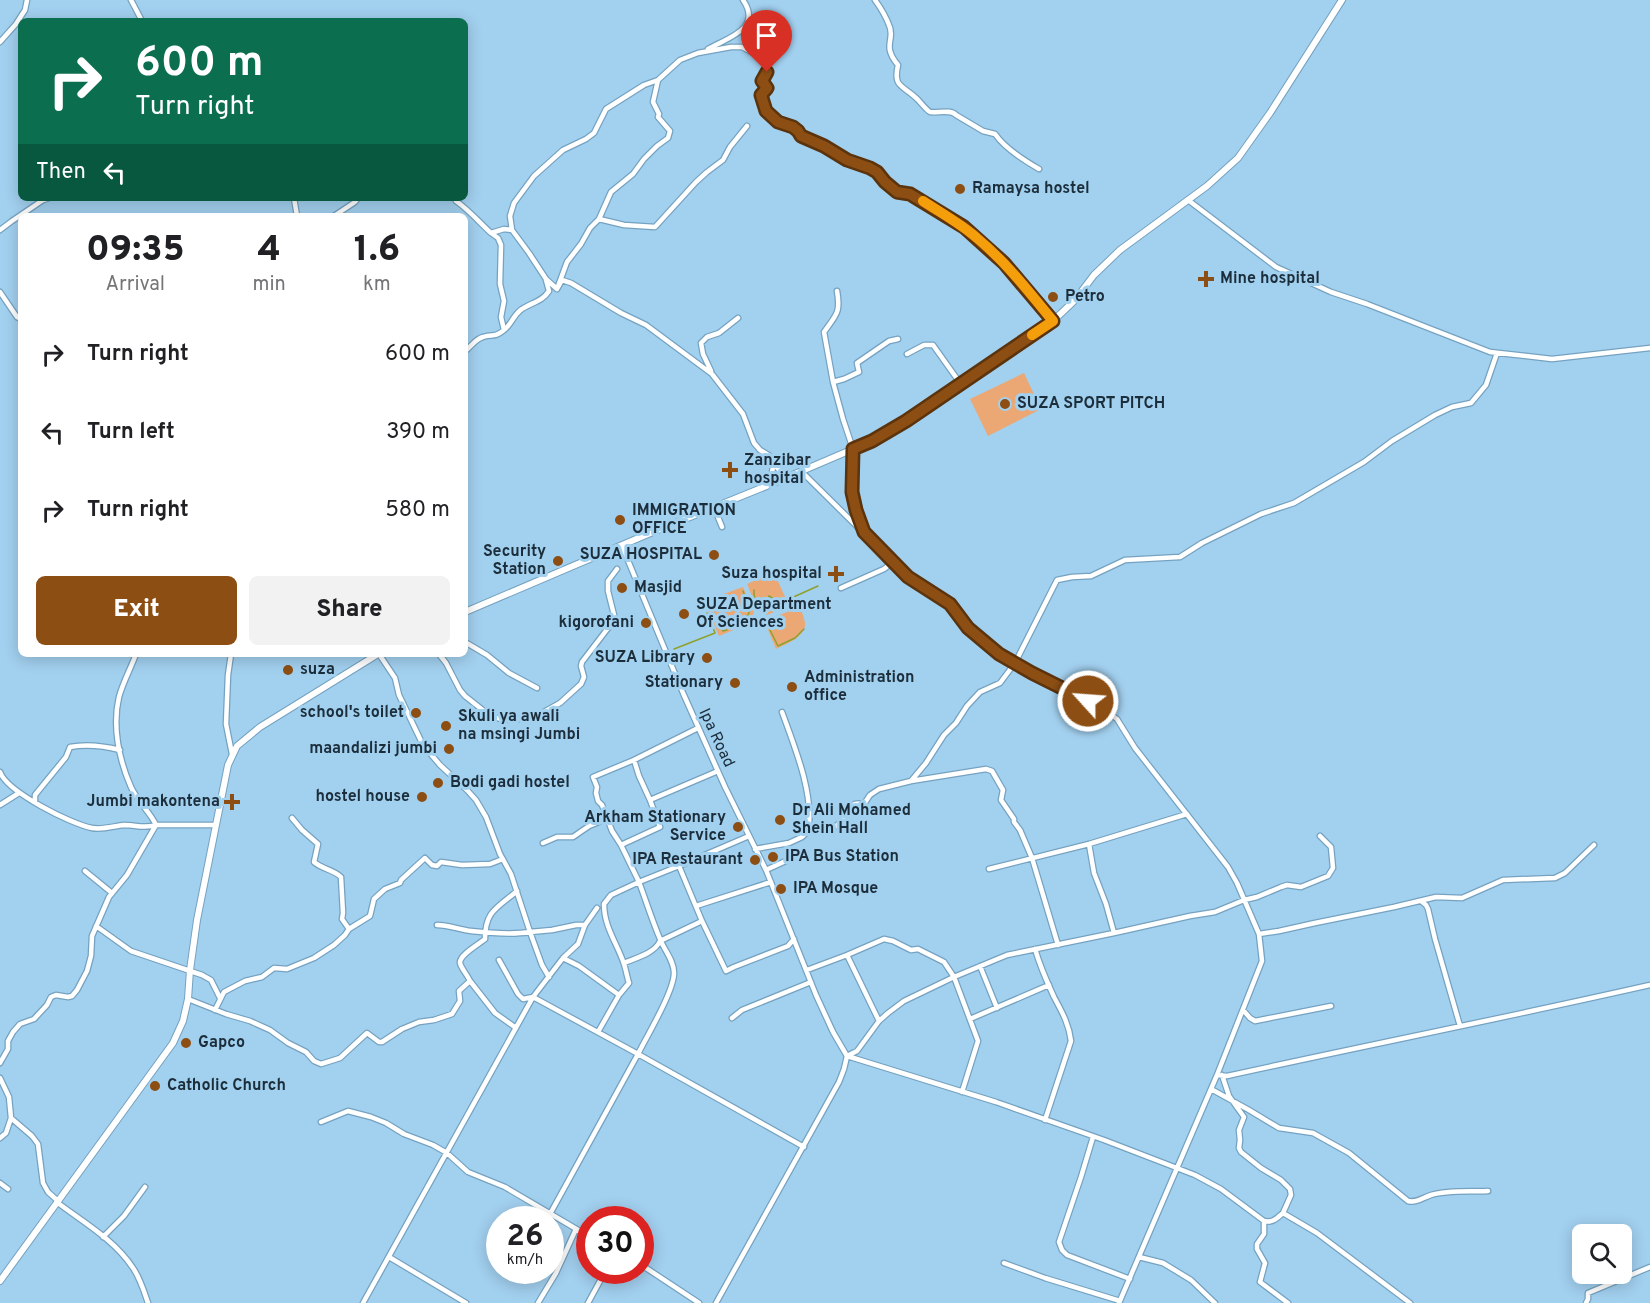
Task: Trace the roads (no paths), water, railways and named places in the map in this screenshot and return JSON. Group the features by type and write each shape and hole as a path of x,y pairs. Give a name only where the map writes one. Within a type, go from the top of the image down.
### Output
{"main road":[{"path":"468,611 801,472 886,433 1053,321 1114,256 1225,171 1247,147 1342,0"},
{"path":"0,1281 172,1042 183,1022 188,999 197,920 215,825 232,754 245,738 260,727 373,657"}],"street":[{"path":"20,18 25,10 27,0"},
{"path":"131,0 140,18"},
{"path":"706,51 739,34 745,28 749,12 743,0"},
{"path":"875,0 890,25 891,34 888,42 890,53 898,65 896,78 901,88 930,112 954,112 983,130 995,134 1014,152 1039,169"},
{"path":"0,42 18,21"},
{"path":"557,289 546,279 512,230 510,216 514,202 534,176 563,150 594,133 606,109 644,85 658,80 680,60 731,46 742,47 763,59 767,72 762,81 767,88 761,95 761,99 768,114 778,122 793,127 801,136 847,160 877,172 897,192 910,194 964,227 1004,263 1053,321"},
{"path":"557,289 567,262 590,228 599,219 611,192 633,174 644,159 668,138 670,131 658,117 659,114 653,102 658,80"},
{"path":"599,219 624,225 655,227 696,182 723,160 747,126"},
{"path":"1188,200 1276,267 1331,292 1497,353 1552,359 1650,348"},
{"path":"23,213 41,201"},
{"path":"339,213 354,201"},
{"path":"456,201 479,219 482,225 498,238 501,245 500,284 504,301 501,317 504,330"},
{"path":"0,230 18,216"},
{"path":"491,233 504,229 512,230"},
{"path":"468,348 480,338 495,336 504,330 522,309 545,297 549,291 546,279"},
{"path":"557,289 562,280 571,283 646,325 712,374"},
{"path":"837,291 838,311 824,333 833,381 853,449 852,492 864,532"},
{"path":"0,292 18,318"},
{"path":"738,318 701,343 703,354 712,374 743,414 754,443 770,456 786,478"},
{"path":"833,381 859,372 857,363 889,341 898,339"},
{"path":"907,354 924,345 933,345 960,383"},
{"path":"910,781 926,763 967,706 980,692 1000,683 1015,663 1058,580 1091,576 1125,560 1179,556 1261,514 1294,503 1364,462 1392,441 1435,415 1452,407 1471,403 1486,385 1497,353"},
{"path":"769,485 774,463"},
{"path":"801,472 908,577 950,604 968,628 999,654 1100,707 1118,719 1135,748 1228,867 1259,934 1262,961 1219,1075 1120,1302 1004,1263"},
{"path":"714,507 722,527"},
{"name":"Ipa Road","path":"622,546 682,693 766,870 811,982 833,1032 847,1056"},
{"path":"842,588 884,569 893,562"},
{"path":"441,657 460,690 489,715 503,720 533,718 560,704 584,677 582,662 615,619 608,591 608,581 617,569"},
{"path":"468,644 510,673 537,688"},
{"path":"135,657 120,694 116,724 120,750 131,788 156,825"},
{"path":"231,657 226,724 232,754"},
{"path":"380,657 396,678 399,695 423,745 476,800 486,817 511,874 539,958 549,977"},
{"path":"782,712 806,788 810,811 808,831"},
{"path":"554,1206 638,1054 672,983 674,972 660,941 639,882 597,798 597,788 593,777 634,760 698,728"},
{"path":"35,802 35,795 66,757 70,747 95,746 120,750"},
{"path":"621,845 660,827 634,760"},
{"path":"755,849 789,843 802,837 808,831 832,828 841,822 850,806 856,803 864,804 870,795 879,789 910,781 986,769 992,771 1003,790 1001,800 1009,809 1032,858 1058,945"},
{"path":"650,800 718,771"},
{"path":"0,772 19,793 71,822 92,828 125,825 150,828 156,825 215,825"},
{"path":"0,805 19,793"},
{"path":"989,869 1089,844 1187,814"},
{"path":"292,818 318,844 315,864 341,877 342,919 349,929"},
{"path":"543,843 557,837 573,837 589,826 606,819"},
{"path":"0,1063 8,1049 8,1041 20,1024 34,1019 51,997 72,996 77,990 87,971 91,956 92,936 111,893 127,874 156,825"},
{"path":"598,1032 628,983 624,963 608,929 603,904 611,895 749,836"},
{"path":"847,1056 857,1051 879,1021 904,1001 1007,955 1215,912 1287,885 1301,887 1328,876 1333,868 1331,847 1320,836"},
{"path":"1089,844 1094,873 1114,933"},
{"path":"1259,934 1441,896 1462,898 1503,880 1555,878 1565,873 1594,845"},
{"path":"766,870 801,854"},
{"path":"215,1010 224,992 245,981 262,977 274,968 286,969 314,958 334,945 349,929 370,916 374,899 385,889 400,883 400,880 425,858 432,865 437,866 441,862 462,866 490,864 503,859"},
{"path":"679,866 726,971 788,946 794,939"},
{"path":"85,871 111,893"},
{"path":"696,906 771,882"},
{"path":"516,1028 495,1013 470,981 460,963 461,959 485,939 486,922 491,913 517,891"},
{"path":"1421,900 1426,905 1460,1026"},
{"path":"363,1303 533,997 563,958 578,945 585,925 597,908"},
{"path":"624,963 653,950 660,941 702,921"},
{"path":"437,925 469,931 511,933 585,925"},
{"path":"96,926 131,951 190,970 211,980 220,998"},
{"path":"807,970 884,939 911,950 918,949 944,962 954,977 978,1041 962,1092"},
{"path":"1035,950 1065,1016 1071,1041 1045,1120"},
{"path":"847,955 879,1021"},
{"path":"563,958 579,966 620,995"},
{"path":"499,960 523,999 533,997 804,1147"},
{"path":"980,966 997,1008"},
{"path":"188,999 270,1030 321,1064 340,1058 367,1033 382,1042 402,1029 419,1022 452,1014 460,1002 459,991 470,981"},
{"path":"732,1018 742,1010 811,982"},
{"path":"970,1019 1049,985"},
{"path":"1219,1075 1303,1060 1650,985"},
{"path":"1243,1010 1255,1021 1331,1006"},
{"path":"847,1056 1045,1120 1178,1168 1207,1180 1264,1221 1273,1221 1283,1213 1291,1196 1290,1189 1241,1152 1239,1130 1244,1117 1219,1075"},
{"path":"716,1303 839,1082 847,1056"},
{"path":"0,1078 9,1097 11,1118 6,1133 0,1138"},
{"path":"1211,1089 1279,1128 1313,1133 1348,1153 1408,1201 1413,1202 1443,1193 1488,1191"},
{"path":"321,1122 348,1111 371,1117 404,1134 423,1140 447,1153 468,1172 505,1188 536,1206"},
{"path":"11,1118 38,1144 44,1186 48,1192 103,1237 133,1268 147,1303"},
{"path":"1093,1137 1061,1232 1059,1245 1068,1255 1130,1279"},
{"path":"0,1183 8,1189"},
{"path":"103,1237 124,1216 145,1187"},
{"path":"1283,1213 1317,1233 1410,1303"},
{"path":"1264,1221 1264,1234 1257,1244 1257,1249 1265,1263 1260,1282 1288,1303"},
{"path":"538,1303 556,1273 576,1229 564,1222"},
{"path":"389,1257 466,1303"},
{"path":"1139,1257 1163,1263 1191,1280 1215,1303"},
{"path":"1586,1303 1588,1293 1650,1267"},
{"path":"654,1273 699,1303"},
{"path":"588,1303 598,1284"}],"waterway":[{"path":"789,599 818,586"},
{"path":"754,590 759,608 764,610 769,596 780,603 785,601"},
{"path":"727,630 723,631 721,627 748,615 750,610 743,591"},
{"path":"674,649 715,633 707,613"},
{"path":"769,628 778,646 795,638 804,629"}],"place":[{"name":"Ramaysa hostel","path":"960,189"},
{"name":"Mine hospital","path":"1206,279"},
{"name":"Petro","path":"1053,297"},
{"name":"SUZA SPORT PITCH","path":"1005,404"},
{"name":"Zanzibar hospital","path":"730,470"},
{"name":"IMMIGRATION OFFICE","path":"620,520"},
{"name":"SUZA HOSPITAL","path":"714,555"},
{"name":"Security Station","path":"558,561"},
{"name":"Suza hospital","path":"836,574"},
{"name":"Masjid","path":"622,588"},
{"name":"SUZA Department Of Sciences","path":"684,614"},
{"name":"kigorofani","path":"646,623"},
{"name":"SUZA Library","path":"707,658"},
{"name":"suza","path":"288,670"},
{"name":"Stationary","path":"735,683"},
{"name":"Administration office","path":"792,687"},
{"name":"school's toilet","path":"416,713"},
{"name":"Skuli ya awali na msingi Jumbi","path":"446,726"},
{"name":"maandalizi jumbi","path":"449,749"},
{"name":"Bodi gadi hostel","path":"438,783"},
{"name":"hostel house","path":"422,797"},
{"name":"Jumbi makontena","path":"232,802"},
{"name":"Dr Ali Mohamed Shein Hall","path":"780,820"},
{"name":"Arkham Stationary Service","path":"738,827"},
{"name":"IPA Bus Station","path":"773,857"},
{"name":"IPA Restaurant","path":"755,860"},
{"name":"IPA Mosque","path":"781,889"},
{"name":"Gapco","path":"186,1043"},
{"name":"Catholic Church","path":"155,1086"}]}
